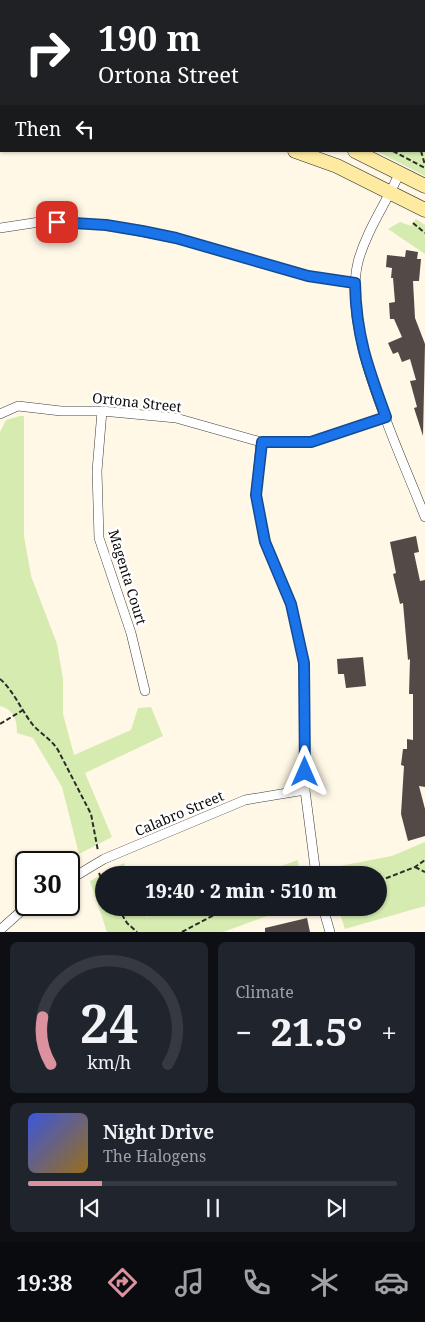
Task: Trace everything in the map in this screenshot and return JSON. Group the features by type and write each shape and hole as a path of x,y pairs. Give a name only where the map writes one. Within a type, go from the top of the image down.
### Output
{"main road":[{"path":"298,152 337,166 425,210"},
{"path":"357,152 425,186"}],"street":[{"path":"400,172 362,247 355,283 355,313 360,340 386,417 425,517"},
{"path":"0,228 46,221 115,226 176,238 308,276 355,283"},
{"name":"Ortona Street","path":"0,414 18,406 61,411 102,411 176,418 262,442 311,442 386,417"},
{"name":"Magenta Court","path":"102,411 97,471 99,538 131,633 145,691"},
{"path":"262,442 256,495 265,542 291,604 304,663 305,790 315,866"},
{"name":"Calabro Street","path":"80,873 99,862 245,800 305,790"},
{"path":"0,930 16,916"},
{"path":"325,916 330,932"}],"path":[{"path":"395,152 425,166"},
{"path":"420,152 425,166"},
{"path":"414,222 425,232"},
{"path":"0,679 10,688 37,730 52,740 82,794 91,814 99,866"},
{"path":"0,724 23,710"},
{"path":"387,878 425,860"},
{"path":"415,866 425,872"},
{"path":"123,916 137,932"},
{"path":"182,932 210,916"}],"green space":[{"path":"378,152 425,152 425,176"},
{"path":"416,219 425,225 425,254 388,229 400,222 411,226"},
{"path":"24,416 24,536 31,576 57,644 63,679 63,714 74,755 131,730 138,708 151,707 163,736 85,773 112,837 80,853 62,787 33,738 17,733 14,716 9,710 0,706 0,432 6,420"},
{"path":"425,842 425,906 345,929 341,916 387,916 387,866 340,866 392,856"},
{"path":"298,860 299,866 281,866"},
{"path":"95,878 95,896 90,881"},
{"path":"102,916 267,916 223,932 107,932"}],"building":[{"path":"406,250 418,252 417,259 421,259 419,281 413,281 415,318 425,344 423,436 414,408 417,407 410,381 416,380 410,359 402,362 398,352 393,354 388,343 402,337 394,319 390,319 389,303 395,302 393,278 391,278 392,268 386,267 387,255 405,257"},
{"path":"416,536 419,552 414,553 420,581 425,580 425,787 419,786 425,809 425,836 408,841 401,814 404,766 401,765 403,749 407,749 407,739 413,740 413,694 409,694 410,659 408,660 403,603 400,604 393,574 396,573 390,542"},
{"path":"363,657 366,686 346,688 344,674 338,674 337,659"},
{"path":"307,918 310,932 265,932 265,928"}],"route":[{"path":"57,222 106,225 142,231 176,238 308,276 355,283 355,313 360,340 386,417 311,442 262,442 256,495 265,542 291,604 304,663 305,772"}]}
